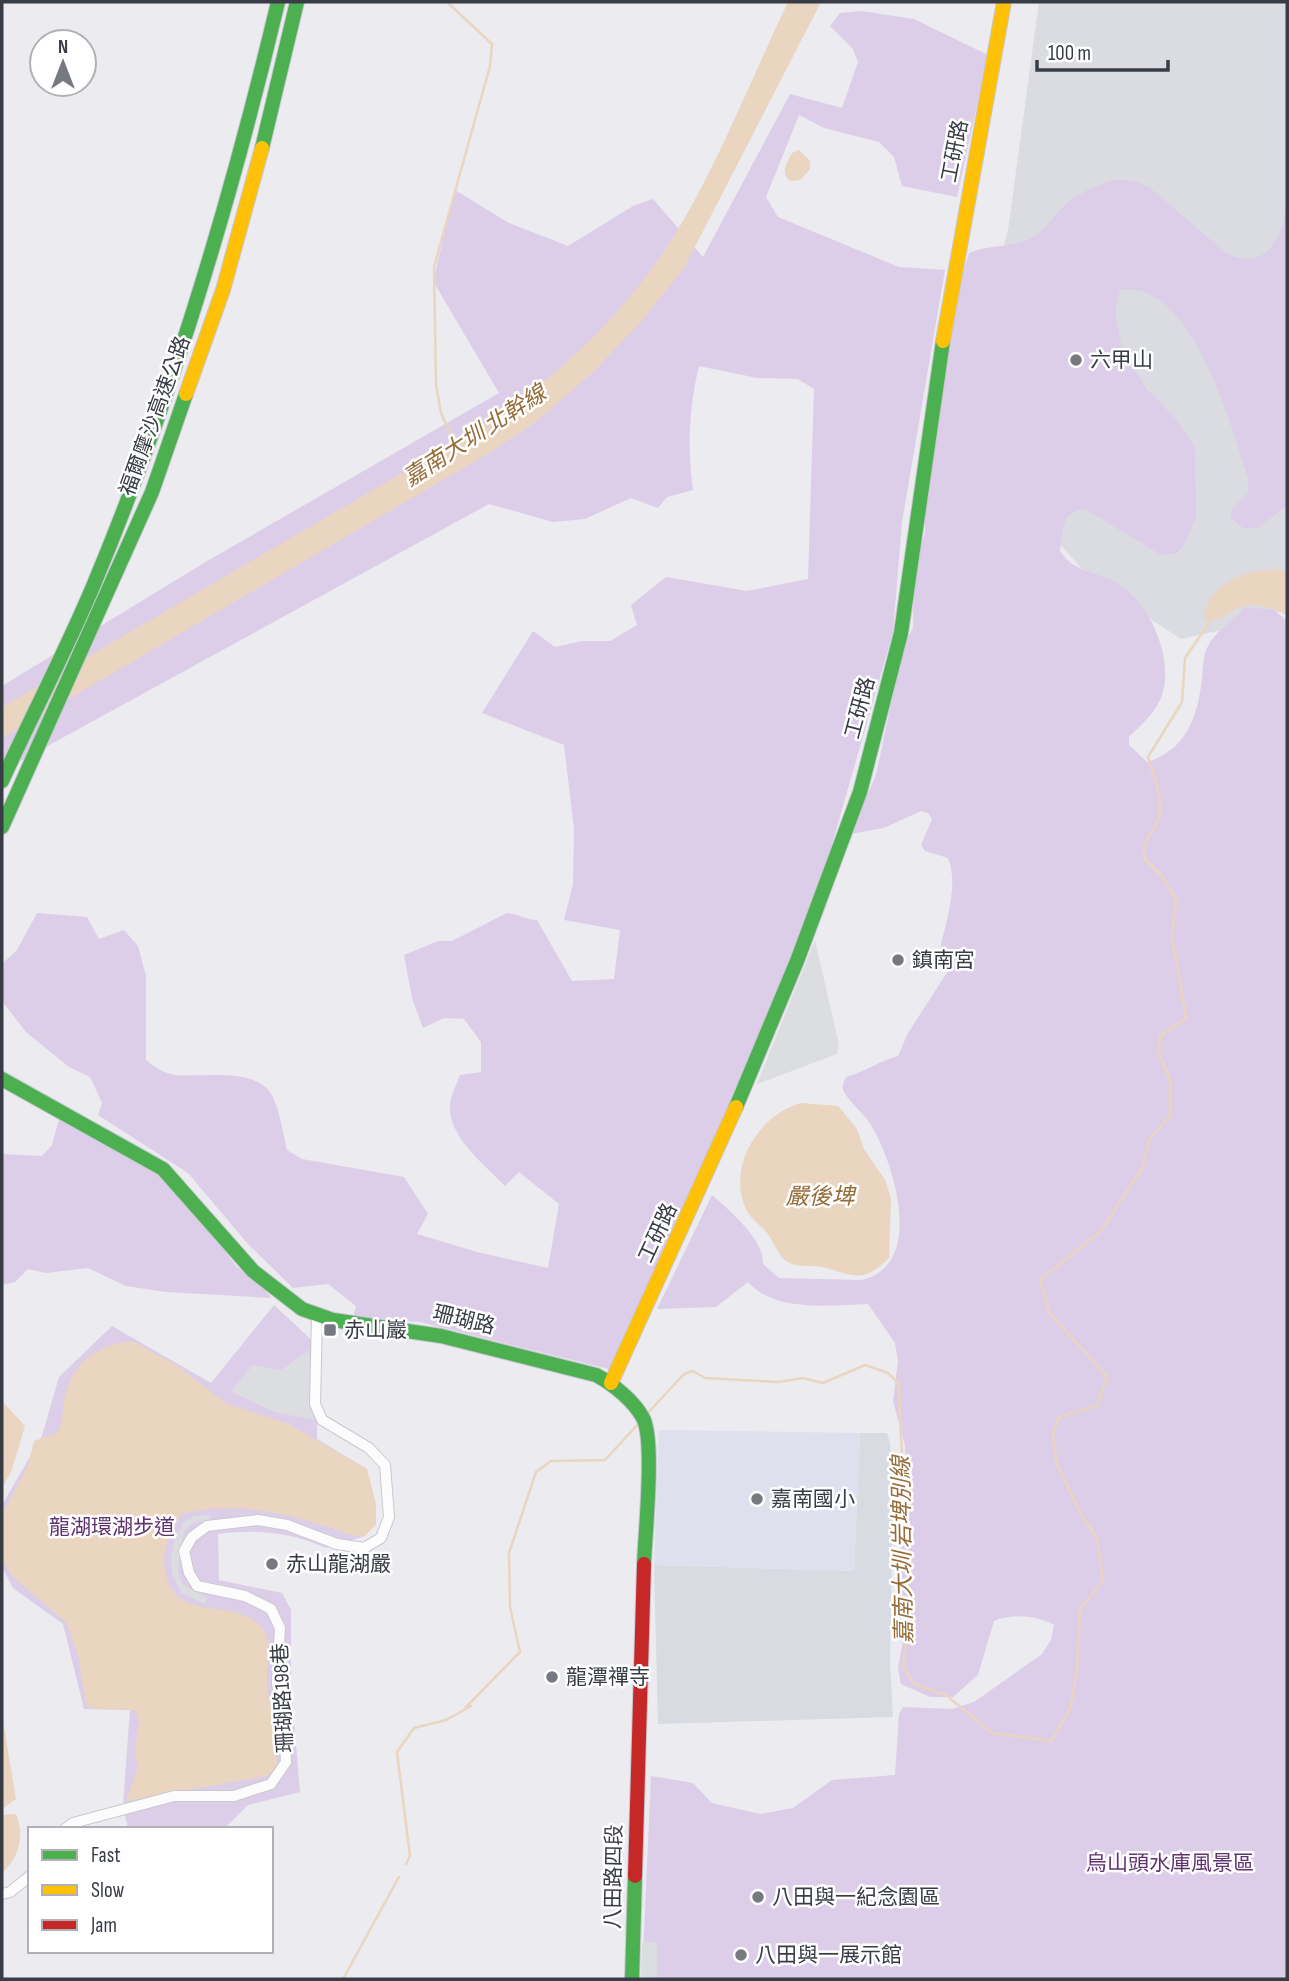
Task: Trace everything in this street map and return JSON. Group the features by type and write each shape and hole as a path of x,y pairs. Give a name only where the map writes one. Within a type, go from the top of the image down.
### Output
{"main road":[{"name":"福爾摩沙高速公路","path":"2,781 92,587 134,483 203,285 258,91 278,2"},
{"name":"福爾摩沙高速公路","path":"2,827 152,492 223,290 278,91 297,2"},
{"name":"工研路","path":"611,1382 719,1149 801,950 860,792 901,633 951,284 1003,2"},
{"name":"珊瑚路","path":"2,1079 163,1169 176,1180 256,1275 293,1304 341,1322 441,1336 587,1372 611,1382 644,1419 647,1430 639,1753"},
{"name":"八田路四段","path":"632,1979 639,1753"}],"street":[{"name":"珊瑚路198巷","path":"68,1827 73,1823 174,1796 234,1796 271,1784 286,1762 278,1683 280,1628 271,1609 245,1595 197,1586 189,1573 184,1551 192,1537 206,1526 258,1520 287,1525 337,1544 363,1548 381,1538 389,1517 385,1465 369,1448 322,1420 315,1404 317,1315"},
{"path":"2,1894 10,1892 28,1877"}],"shaded area":[{"path":"1039,2 1287,2 1287,608 1254,623 1181,639 1094,582 1046,529 986,308 1008,230"},
{"path":"815,940 839,1045 837,1054 757,1084"},
{"path":"309,1350 314,1420 274,1412 231,1391 253,1365 281,1370"},
{"name":"嘉南國小","path":"659,1430 860,1433 854,1571 654,1565"},
{"path":"860,1433 887,1433 890,1443 893,1498 890,1662 893,1717 658,1724 654,1565 854,1571"},
{"path":"211,1515 209,1520 194,1522 184,1531 179,1556 178,1571 182,1584 207,1598 205,1604 181,1593 172,1574 171,1557 175,1538 184,1522 195,1516"},
{"path":"642,1942 657,1943 657,1979 641,1979"}],"green space":[{"path":"862,11 914,19 988,55 957,197 902,186 894,157 879,142 824,128 799,115 766,197 778,217 899,267 945,270 902,522 893,632 822,879 717,1145 609,1369 420,1322 353,1318 356,1306 328,1284 293,1288 248,1244 188,1173 98,1115 102,1103 90,1077 69,1067 26,1032 2,1001 2,964 17,950 37,913 87,917 99,939 124,930 138,946 146,976 146,1060 149,1063 175,1075 243,1077 255,1081 266,1087 273,1097 287,1150 302,1159 404,1177 428,1214 417,1234 477,1252 548,1268 559,1204 519,1172 505,1186 470,1150 455,1129 451,1118 452,1094 460,1075 481,1072 481,1042 464,1019 444,1018 423,1028 412,998 404,955 438,941 452,941 507,913 537,920 572,981 614,979 620,930 564,920 573,884 574,829 564,745 482,713 533,631 555,647 583,641 610,641 637,625 631,605 666,577 747,591 808,579 814,389 798,379 757,378 699,366 690,428 693,490 667,497 658,508 631,498 585,519 553,522 489,504 2,771 2,686 209,560 499,393 433,281 455,190 509,223 568,246 633,206 653,199 703,257 790,94 842,108 858,62 853,49 830,26 840,13"},
{"name":"烏山頭水庫風景區","path":"1118,180 1134,181 1149,187 1226,253 1240,258 1251,259 1270,249 1281,228 1287,203 1287,506 1258,528 1243,528 1231,518 1231,510 1248,493 1248,478 1219,393 1205,361 1188,331 1168,308 1146,293 1120,290 1115,312 1123,352 1147,389 1175,418 1195,447 1196,518 1182,548 1176,553 1161,555 1085,509 1067,518 1060,551 1071,563 1107,578 1128,591 1149,617 1157,634 1165,668 1160,700 1154,711 1129,737 1129,745 1147,762 1172,749 1188,729 1200,692 1206,649 1220,630 1245,607 1274,610 1287,621 1287,1979 642,1979 651,1776 693,1783 712,1803 760,1814 793,1808 832,1780 895,1775 899,1714 903,1707 952,1709 974,1702 1042,1654 1051,1640 1054,1625 1048,1622 1025,1617 994,1621 978,1675 953,1697 930,1697 901,1684 898,1668 906,1625 899,1576 906,1469 905,1446 893,1401 898,1361 895,1343 868,1304 820,1306 788,1303 759,1292 748,1282 716,1307 657,1309 712,1195 745,1226 758,1245 763,1264 779,1278 862,1280 882,1271 894,1255 899,1234 899,1211 888,1163 871,1125 847,1096 843,1086 846,1077 898,1056 908,1033 948,971 948,963 940,949 952,892 951,869 948,858 925,851 921,845 932,819 928,813 921,811 884,828 850,834 876,775 903,648 913,628 914,566 925,533 925,496 950,316 969,253 1025,241 1041,231 1072,199 1095,187"},
{"path":"59,1119 165,1179 188,1201 236,1266 255,1280 272,1298 166,1292 126,1286 88,1268 46,1273 28,1269 15,1282 2,1285 2,1154 42,1156 52,1145"},
{"name":"龍湖環湖步道","path":"274,1305 317,1345 317,1439 367,1469 376,1524 365,1536 326,1548 299,1538 273,1533 218,1534 219,1580 282,1593 291,1610 291,1685 300,1792 248,1805 226,1827 128,1827 123,1804 130,1710 84,1709 63,1624 13,1588 2,1567 2,1505 42,1436 59,1377 112,1326 211,1383"}],"water":[{"name":"嘉南大圳 北幹線","path":"788,2 821,2 684,268 640,323 591,374 533,424 489,453 2,738 2,707 489,422 549,377 577,352 629,298 673,238 718,155"},
{"path":"799,150 810,161 810,169 800,180 790,181 785,174 785,167 792,153"},
{"path":"1279,569 1287,571 1287,615 1266,607 1249,605 1215,620 1203,620 1213,596 1221,587 1253,572"},
{"name":"嚴後埤","path":"801,1103 838,1106 857,1129 864,1149 885,1180 891,1198 889,1258 866,1274 853,1275 789,1263 782,1258 767,1233 746,1209 740,1176 751,1144 772,1118"},
{"name":"龍湖環湖步道","path":"132,1341 176,1365 227,1404 289,1424 367,1469 376,1504 376,1524 365,1536 354,1536 290,1516 247,1509 225,1508 181,1514 170,1534 164,1555 165,1570 171,1587 180,1598 192,1604 250,1618 266,1634 269,1648 267,1686 275,1723 277,1766 267,1776 126,1801 138,1768 135,1750 139,1722 135,1710 96,1709 86,1705 78,1655 67,1623 11,1575 2,1558 2,1515 28,1465 34,1441 57,1433 62,1421 67,1388 79,1367 107,1347"},
{"path":"2,1401 25,1426 11,1472 2,1488"},
{"path":"2,1715 16,1799 2,1809"},
{"path":"16,1814 20,1830 19,1846 13,1860 2,1873 2,1815"}],"waterway":[{"name":"嘉南大圳 北幹線","path":"447,2 492,44 490,66 434,267 436,385 441,413 455,444"},
{"name":"嘉南大圳 岩埤別線","path":"647,1414 684,1374 693,1371 705,1378 778,1382 803,1378 823,1383 865,1365 888,1373 899,1384 907,1525 908,1596 903,1666 914,1684 946,1695 992,1733 1051,1741 1070,1709 1077,1670 1080,1609 1103,1581 1097,1538 1082,1516 1056,1462 1053,1433 1059,1417 1098,1405 1107,1376 1050,1314 1040,1280 1101,1231 1142,1168 1150,1138 1170,1116 1170,1079 1158,1052 1160,1036 1186,1018 1172,937 1176,900 1162,876 1144,858 1146,842 1157,822 1160,807 1148,757 1182,702 1185,658 1211,620"},
{"name":"嘉南大圳 岩埤別線","path":"466,1707 520,1652 510,1607 509,1553 536,1472 551,1461 605,1460 640,1422"},
{"name":"嘉南大圳 岩埤別線","path":"406,1864 410,1856 397,1752 414,1728 446,1720 471,1706"},
{"name":"嘉南大圳 岩埤別線","path":"343,1979 399,1877"}],"traffic: fast":[{"path":"2,781 83,609 123,513 175,369 241,150 278,2"},
{"path":"262,148 297,2"},
{"path":"736,1107 797,961 860,792 901,633 943,341"},
{"path":"2,827 152,492 186,394"},
{"path":"2,1079 163,1169 253,1271 302,1309 333,1320 441,1336 596,1375 616,1388 639,1412 647,1429 649,1466 644,1564"},
{"path":"632,1979 635,1876"}],"traffic: slow":[{"path":"943,341 1004,2"},
{"path":"186,394 223,290 262,148"},
{"path":"611,1383 736,1107"}],"traffic: jam":[{"path":"635,1876 644,1564"}],"place":[{"name":"六甲山","path":"1076,360"},
{"name":"鎮南宮","path":"898,960"},
{"name":"赤山巖","path":"330,1330"},
{"name":"嘉南國小","path":"757,1499"},
{"name":"赤山龍湖嚴","path":"272,1564"},
{"name":"龍潭禪寺","path":"552,1677"},
{"name":"八田與一紀念園區","path":"758,1897"},
{"name":"八田與一展示館","path":"741,1955"}]}
